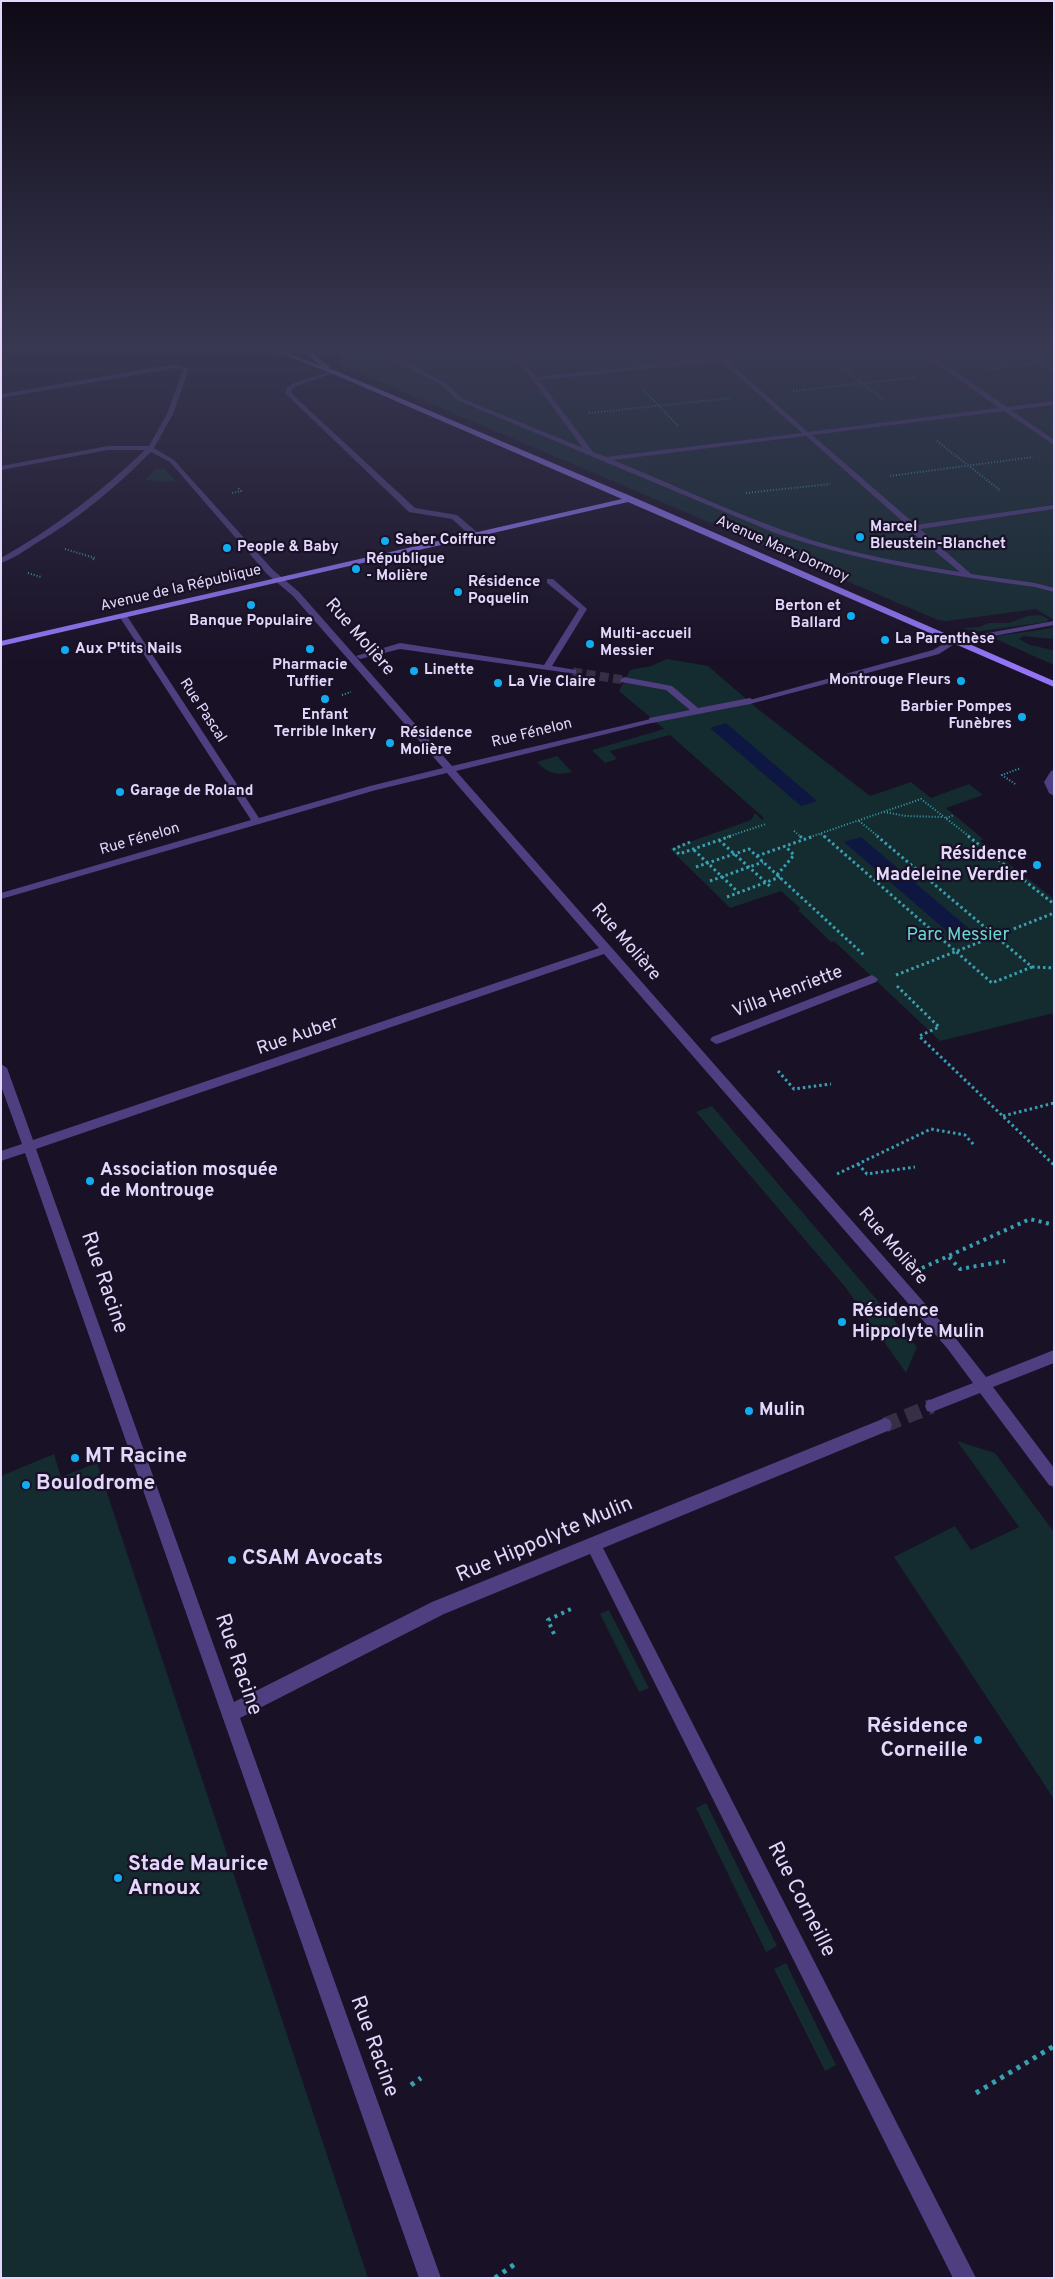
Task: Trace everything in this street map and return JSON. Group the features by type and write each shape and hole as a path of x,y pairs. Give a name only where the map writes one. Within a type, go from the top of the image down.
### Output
{"main road":[{"name":"Avenue Marx Dormoy","path":"528,455 1054,684"},
{"name":"Avenue de la République","path":"1,644 630,499"}],"street":[{"path":"1,468 69,455"},
{"path":"1,561 32,543 96,499 115,483 142,455"},
{"name":"Rue Molière","path":"162,455 172,461 270,572 296,594 356,657 449,770 952,1344 1054,1480"},
{"path":"354,455 412,510 454,517 475,535"},
{"path":"595,455 806,542 883,562 967,574 1054,590"},
{"path":"604,459 633,455"},
{"path":"830,455 967,574"},
{"path":"912,528 1054,508"},
{"path":"547,668 583,609 550,581"},
{"name":"Rue Pascal","path":"123,616 257,822"},
{"name":"Rue Fénelon","path":"1,896 373,788 652,720 750,701 936,652 955,641 1054,624"},
{"path":"356,657 400,646 574,672"},
{"path":"624,680 669,688 696,711"},
{"path":"1054,773 1049,782 1054,793"},
{"name":"Rue Auber","path":"1,1156 606,950"},
{"name":"Villa Henriette","path":"716,1040 872,979"},
{"name":"Rue Racine","path":"1,1068 430,2278"},
{"path":"932,1406 1054,1356"},
{"name":"Rue Hippolyte Mulin","path":"229,1714 438,1608 885,1425"},
{"name":"Rue Corneille","path":"593,1544 965,2278"}],"path":[{"path":"57,547 95,558 92,560"},
{"path":"1014,784 1002,775 1021,768"},
{"path":"757,856 921,799 1054,904"},
{"path":"871,810 877,815"},
{"path":"883,812 906,816 945,818 954,815"},
{"path":"859,821 1032,967"},
{"path":"690,842 674,849 679,854 766,824"},
{"path":"794,831 804,840"},
{"path":"821,834 992,983 1032,967 1054,968"},
{"path":"719,840 772,888"},
{"path":"727,897 766,883 778,876 794,855 785,846"},
{"path":"694,849 739,892"},
{"path":"696,867 749,849 867,958"},
{"path":"710,881 764,862"},
{"path":"888,978 1054,913"},
{"path":"895,984 939,1027 919,1036 1054,1164"},
{"path":"778,1071 794,1089 831,1084"},
{"path":"1002,1116 1054,1103"},
{"path":"837,1174 931,1129 965,1135 974,1144"},
{"path":"858,1164 867,1174 914,1167"},
{"path":"921,1269 1030,1218 1054,1225"},
{"path":"949,1257 960,1269 1005,1261"},
{"path":"554,1634 548,1620 574,1608"},
{"path":"976,2093 1054,2046"},
{"path":"411,2085 421,2078"},
{"path":"495,2278 515,2264"}],"green space":[{"path":"552,455 1054,455 1054,620 1036,609 946,621 938,620"},
{"path":"164,468 175,481 145,480 155,469"},
{"path":"1040,615 1048,619 1047,622 974,632 963,628 980,627 988,623 1009,623 1027,616"},
{"path":"1053,628 1054,639 1023,636 1019,639 1030,645 1053,650 1054,665 996,639 998,636"},
{"name":"Parc Messier","path":"667,659 708,666 758,709 870,796 911,782 931,798 969,784 983,795 946,808 983,839 980,841 1054,899 1054,1013 940,1041 834,941 831,942 798,910 801,909 781,891 730,908 670,849 751,820 755,813 762,820 764,818 670,735 610,751 617,759 605,763 592,750 664,729 619,691 630,670 651,666"},
{"path":"559,722 565,727 510,740 507,736"},
{"path":"557,756 572,772 553,773 537,762"},
{"path":"712,1106 917,1347 906,1373 846,1288 696,1112"},
{"path":"957,1441 995,1453 1054,1532 1054,1799 894,1557 955,1526 971,1550 1019,1527"},
{"name":"Stade Maurice Arnoux","path":"54,1454 61,1477 97,1463 368,2278 1,2278 1,1476"},
{"path":"609,1610 649,1688 639,1692 600,1614"},
{"path":"706,1803 777,1946 766,1952 696,1808"},
{"path":"786,1963 836,2065 825,2071 774,1969"}],"shaded area":[{"path":"726,723 817,801 801,806 710,728"},
{"path":"861,837 973,932 956,939 844,842"}],"tunnel":[{"path":"573,672 624,680"},
{"path":"885,1425 932,1406"}],"place":[{"name":"Marcel Bleustein-Blanchet","path":"860,537"},
{"name":"Saber Coiffure","path":"385,541"},
{"name":"People & Baby","path":"227,548"},
{"name":"République - Molière","path":"356,569"},
{"name":"Résidence Poquelin","path":"458,592"},
{"name":"Banque Populaire","path":"251,605"},
{"name":"Berton et Ballard","path":"851,616"},
{"name":"La Parenthèse","path":"885,640"},
{"name":"Multi-accueil Messier","path":"590,644"},
{"name":"Pharmacie Tuffier","path":"310,649"},
{"name":"Aux P'tits Nails","path":"65,650"},
{"name":"Linette","path":"414,671"},
{"name":"Montrouge Fleurs","path":"961,681"},
{"name":"La Vie Claire","path":"498,683"},
{"name":"Enfant Terrible Inkery","path":"325,699"},
{"name":"Barbier Pompes Funèbres","path":"1022,717"},
{"name":"Résidence Molière","path":"390,743"},
{"name":"Garage de Roland","path":"120,792"},
{"name":"Résidence Madeleine Verdier","path":"1037,865"},
{"name":"Association mosquée de Montrouge","path":"90,1181"},
{"name":"Résidence Hippolyte Mulin","path":"842,1322"},
{"name":"Mulin","path":"749,1411"},
{"name":"MT Racine","path":"75,1458"},
{"name":"Boulodrome","path":"26,1485"},
{"name":"CSAM Avocats","path":"232,1560"},
{"name":"Résidence Corneille","path":"978,1740"},
{"name":"Stade Maurice Arnoux","path":"118,1878"}]}
